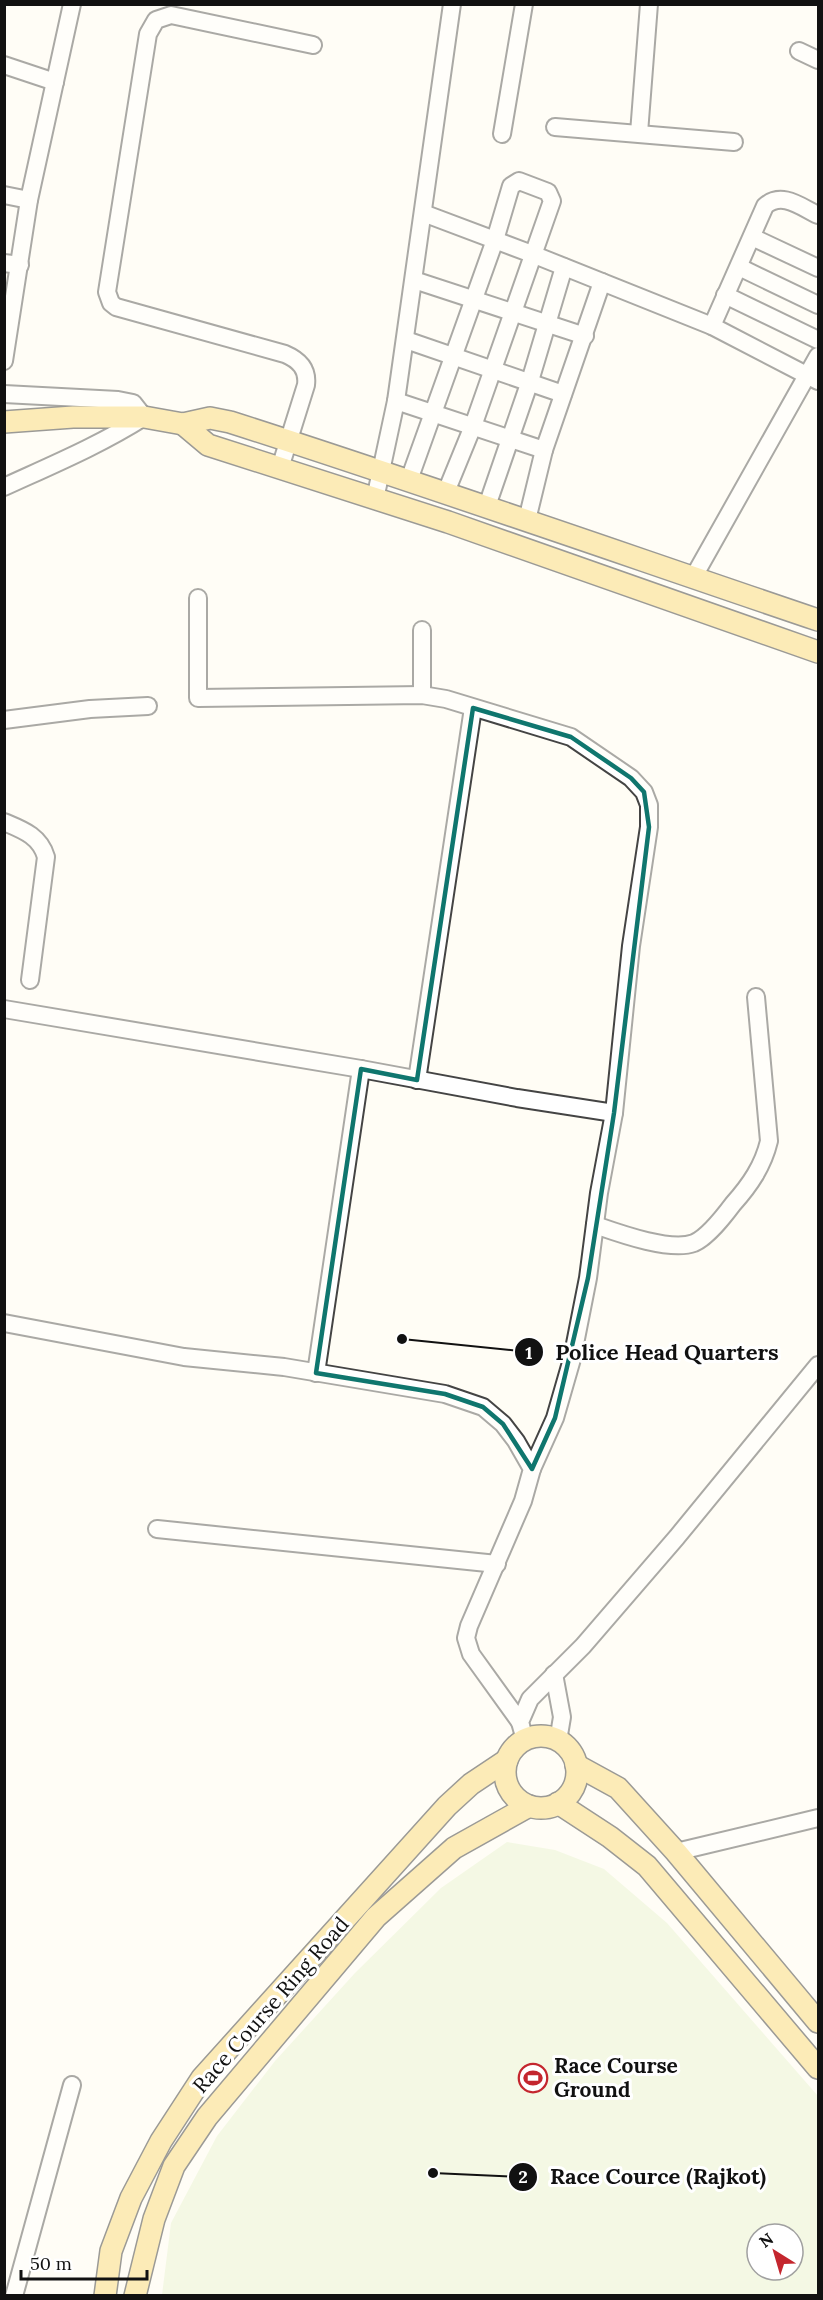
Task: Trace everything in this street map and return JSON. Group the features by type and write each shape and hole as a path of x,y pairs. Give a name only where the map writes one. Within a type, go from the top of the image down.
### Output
{"main road":[{"path":"4,422 73,417 144,417 183,424 210,418 230,422 488,506 819,620"},
{"path":"183,424 208,445 680,602 819,652"},
{"path":"522,1731 558,1740 572,1755 576,1765 573,1787 558,1803 539,1808 529,1806 519,1801 511,1792 506,1782 505,1771 507,1760 517,1745 522,1731"},
{"name":"Race Course Ring Road","path":"105,2295 111,2251 131,2198 161,2141 202,2078 447,1806 471,1784 507,1760"},
{"path":"576,1765 618,1788 676,1852 819,2022"},
{"path":"558,1803 610,1837 647,1866 819,2068"},
{"name":"Race Course Ring Road","path":"135,2295 154,2219 174,2166 207,2117 376,1917 454,1848 529,1806"}],"street":[{"path":"4,361 12,264 29,200 72,4"},
{"path":"375,499 396,401 406,340 452,4"},
{"path":"502,134 525,4"},
{"path":"639,133 649,4"},
{"path":"280,468 307,378 305,370 294,358 116,307 111,303 107,292 148,34 156,20 171,15 313,45"},
{"path":"799,51 819,60"},
{"path":"4,65 55,82"},
{"path":"555,127 734,142"},
{"path":"409,480 475,299 511,186 519,181 548,192 552,198 473,426 446,492"},
{"path":"4,195 29,200"},
{"path":"712,326 765,206 777,198 784,199 819,215"},
{"path":"423,213 712,326 813,378"},
{"path":"752,237 819,268"},
{"path":"488,506 530,381 564,267"},
{"path":"739,267 819,305"},
{"path":"414,280 585,336"},
{"path":"527,520 544,450 602,282"},
{"path":"725,295 819,340"},
{"path":"406,340 563,394"},
{"path":"693,578 813,378 819,356"},
{"path":"4,394 118,400 133,404 144,417 77,455 4,487"},
{"path":"396,401 544,450"},
{"path":"198,598 198,698 422,695 446,699 571,737 631,778 644,792 649,805 649,827 631,946 614,1113 588,1278 572,1359 555,1418 532,1469 523,1501 469,1626 466,1638 471,1654 522,1731"},
{"path":"422,630 422,695"},
{"path":"4,720 80,710 148,706"},
{"path":"417,1080 473,708"},
{"path":"4,822 28,832 37,839 44,848 46,857 30,980"},
{"path":"595,1225 633,1238 672,1245 694,1243 714,1227 747,1189 765,1161 769,1141 756,997"},
{"path":"4,1009 614,1113"},
{"path":"316,1373 361,1069"},
{"path":"4,1323 184,1357 284,1367 445,1394 483,1407 503,1424 516,1440 532,1469"},
{"path":"522,1731 530,1699 583,1646 819,1365"},
{"path":"157,1529 496,1564"},
{"path":"554,1674 562,1717 558,1740"},
{"path":"676,1852 819,1818"},
{"path":"14,2295 72,2085"}],"highlighted area":[{"path":"473,708 571,737 631,778 644,792 649,827 614,1113 588,1278 555,1418 532,1469 503,1424 483,1407 445,1394 316,1373 361,1069 417,1080"}],"green space":[{"name":"Race Course Ground","path":"507,1842 555,1850 604,1869 667,1923 818,2096 818,2295 162,2295 171,2223 217,2136 275,2061 355,1973 441,1888"}],"place":[{"name":"Police Head Quarters","path":"402,1339"},
{"name":"Race Course Ground","path":"533,2078"},
{"name":"Race Cource (Rajkot)","path":"433,2173"}]}
